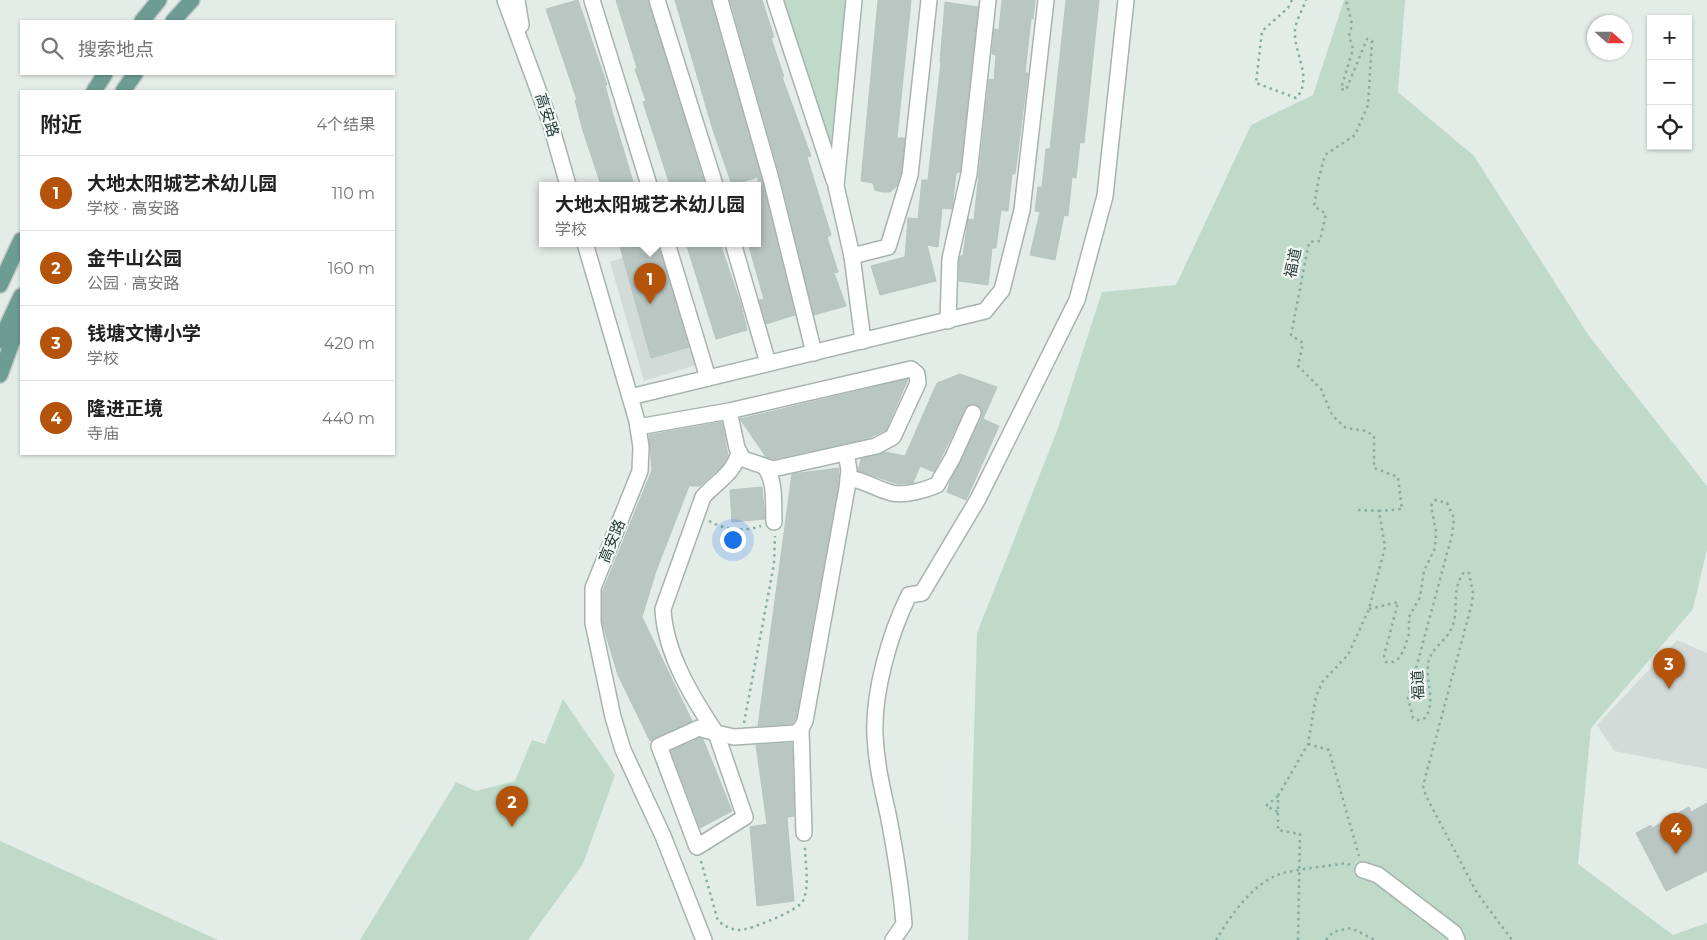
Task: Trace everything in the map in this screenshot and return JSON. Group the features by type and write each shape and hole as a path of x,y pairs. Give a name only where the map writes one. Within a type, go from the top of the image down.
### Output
{"main road":[{"path":"143,20 159,0"},
{"path":"174,20 192,0"},
{"path":"95,90 104,75"},
{"path":"124,90 134,75"},
{"path":"0,285 20,242"},
{"path":"0,342 20,298"},
{"path":"0,375 20,321"}],"street":[{"name":"高安路","path":"517,0 523,46 550,122 567,182"},
{"path":"592,0 648,182"},
{"path":"658,0 714,182"},
{"path":"720,0 771,179 814,353"},
{"path":"775,0 836,186 852,256 863,341"},
{"path":"836,186 854,0"},
{"path":"852,256 888,247 910,175 929,0"},
{"path":"948,321 950,259 969,174 988,0"},
{"path":"630,397 985,311 1002,290 1022,210 1046,0"},
{"path":"893,940 904,924 901,894 877,753 875,714 880,684 900,613 908,595 922,593 949,551 978,499 1077,300 1105,196 1126,0"},
{"name":"高安路","path":"586,247 638,426 641,446 640,471 593,588 593,623 613,717 623,750 663,836 704,940"},
{"path":"667,247 708,378"},
{"path":"733,247 768,364"},
{"path":"638,426 729,411 911,368 916,374 918,383 893,436 876,446 773,469 742,459 729,411"},
{"path":"848,478 862,480 893,493 907,493 938,485 973,413"},
{"path":"739,452 736,465 727,476 713,485 703,497 663,609 664,625 687,686 716,733 745,817 697,846 659,746 699,728 716,733 742,737 795,733 801,729"},
{"path":"804,832 801,729 810,701 848,478 846,453"},
{"path":"765,467 770,474 772,483 774,522"},
{"path":"1363,870 1378,875 1454,933 1457,940"}],"path":[{"path":"1292,0 1288,8 1262,31 1256,83 1296,98 1302,92 1304,79 1295,30 1306,0"},
{"name":"福道","path":"1346,0 1352,24 1349,36 1353,50 1341,89 1346,90 1367,39 1372,41 1370,98 1355,135 1326,155 1319,177 1314,206 1326,214 1320,241 1309,242 1291,335 1302,343 1298,366 1321,389 1332,414 1346,428 1371,433 1376,440 1374,468 1398,477 1402,509 1358,510"},
{"name":"福道","path":"1369,608 1398,602 1384,656 1386,662 1393,662 1398,659 1407,642 1409,617 1420,597 1424,571 1435,548 1436,531 1431,506 1436,500 1447,503 1454,518 1452,535 1408,698 1413,718 1418,720 1425,718 1431,705 1428,664 1436,648 1450,633 1455,616 1454,594 1464,572 1469,573 1473,593 1472,604 1424,786 1426,796 1477,893 1512,940"},
{"path":"1278,812 1266,806 1278,796 1308,744 1312,713 1323,681 1348,655 1369,608 1386,547 1379,510"},
{"path":"697,514 730,530 752,530 774,522 774,564 742,737"},
{"path":"1308,744 1329,750 1363,870"},
{"path":"1278,796 1278,830 1300,834 1298,940"},
{"path":"697,846 718,921 729,928 741,930 788,912 802,904 807,891 804,832"},
{"path":"1216,940 1226,923 1253,891 1280,875 1346,863 1363,870"},
{"path":"1326,940 1333,932 1351,928 1375,940"}],"shaded area":[{"path":"652,247 661,247 696,365 644,381 610,262"},
{"path":"1677,640 1707,653 1707,769 1614,751 1597,725"}],"green space":[{"path":"781,0 848,0 833,170"},
{"path":"1344,0 1405,0 1398,92 1474,156 1589,336 1707,486 1707,549 1693,609 1591,728 1578,864 1673,935 1707,923 1707,940 968,940 977,633 1057,431 1102,292 1176,285 1251,125 1313,95"},
{"path":"563,699 615,775 583,864 528,940 360,940 456,782 476,791 515,781 532,740 545,744"},
{"path":"0,841 218,940 0,940"}],"building":[{"path":"578,0 607,85 605,85 613,115 633,182 600,182 583,131 575,100 577,100 546,9"},
{"path":"616,0 648,0 704,182 669,182 643,102 646,101 635,69 637,68"},
{"path":"675,0 711,0 762,181 795,315 766,324 759,300 764,299 749,247 761,247 761,182 758,182 758,177 742,182 731,182 712,127"},
{"path":"730,0 762,0 774,37 771,38 784,77 782,77 811,156 807,157 831,235 827,237 838,272 834,273 846,306 814,315 780,176"},
{"path":"878,0 911,0 897,138 905,138 901,173 897,186 890,192 875,190 873,183 861,181"},
{"path":"1002,0 1035,0 1033,19 1031,19 1025,73 1028,73 1015,174 1012,174 1008,211 1001,210 996,248 992,248 988,285 959,281 959,260 960,256 963,256 968,219 974,220 989,79 994,80 996,55 992,54 994,29 999,30"},
{"path":"1066,0 1099,0 1084,143 1080,142 1076,178 1072,177 1068,216 1064,215 1055,260 1030,255 1040,212 1035,211 1038,187 1042,187 1046,149 1050,149"},
{"path":"945,2 978,7 960,172 956,173 952,209 942,208 938,247 927,245 936,281 880,295 871,266 905,257 908,218 918,219 922,180 928,180 941,62"},
{"path":"620,247 659,247 689,347 651,358"},
{"path":"687,247 721,247 741,305 747,330 716,339"},
{"path":"960,374 997,387 983,419 999,426 966,500 947,492 951,479 982,417 981,408 976,404 972,404 965,409 934,472 920,466 913,483 898,484 858,471 861,459 885,452 905,456 937,383"},
{"path":"908,379 886,430 866,439 774,459 766,457 740,419"},
{"path":"722,422 728,456 722,466 700,486 689,486 656,571 642,617 692,721 650,741 618,675 602,622 602,593 652,470 649,435"},
{"path":"839,468 838,487 796,718 792,724 758,726 792,474"},
{"path":"762,487 765,519 732,522 730,490"},
{"path":"700,738 703,739 732,811 700,828 671,751"},
{"path":"792,743 794,816 787,817 794,901 757,906 750,827 767,824 756,745"},
{"path":"1707,803 1707,871 1666,891 1636,833 1651,825 1652,828 1689,807 1691,812"}],"place":[{"name":"大地太阳城艺术幼儿园","path":"650,304"},
{"name":"钱塘文博小学","path":"1669,689"},
{"name":"金牛山公园","path":"512,827"},
{"name":"隆进正境","path":"1676,854"}]}
